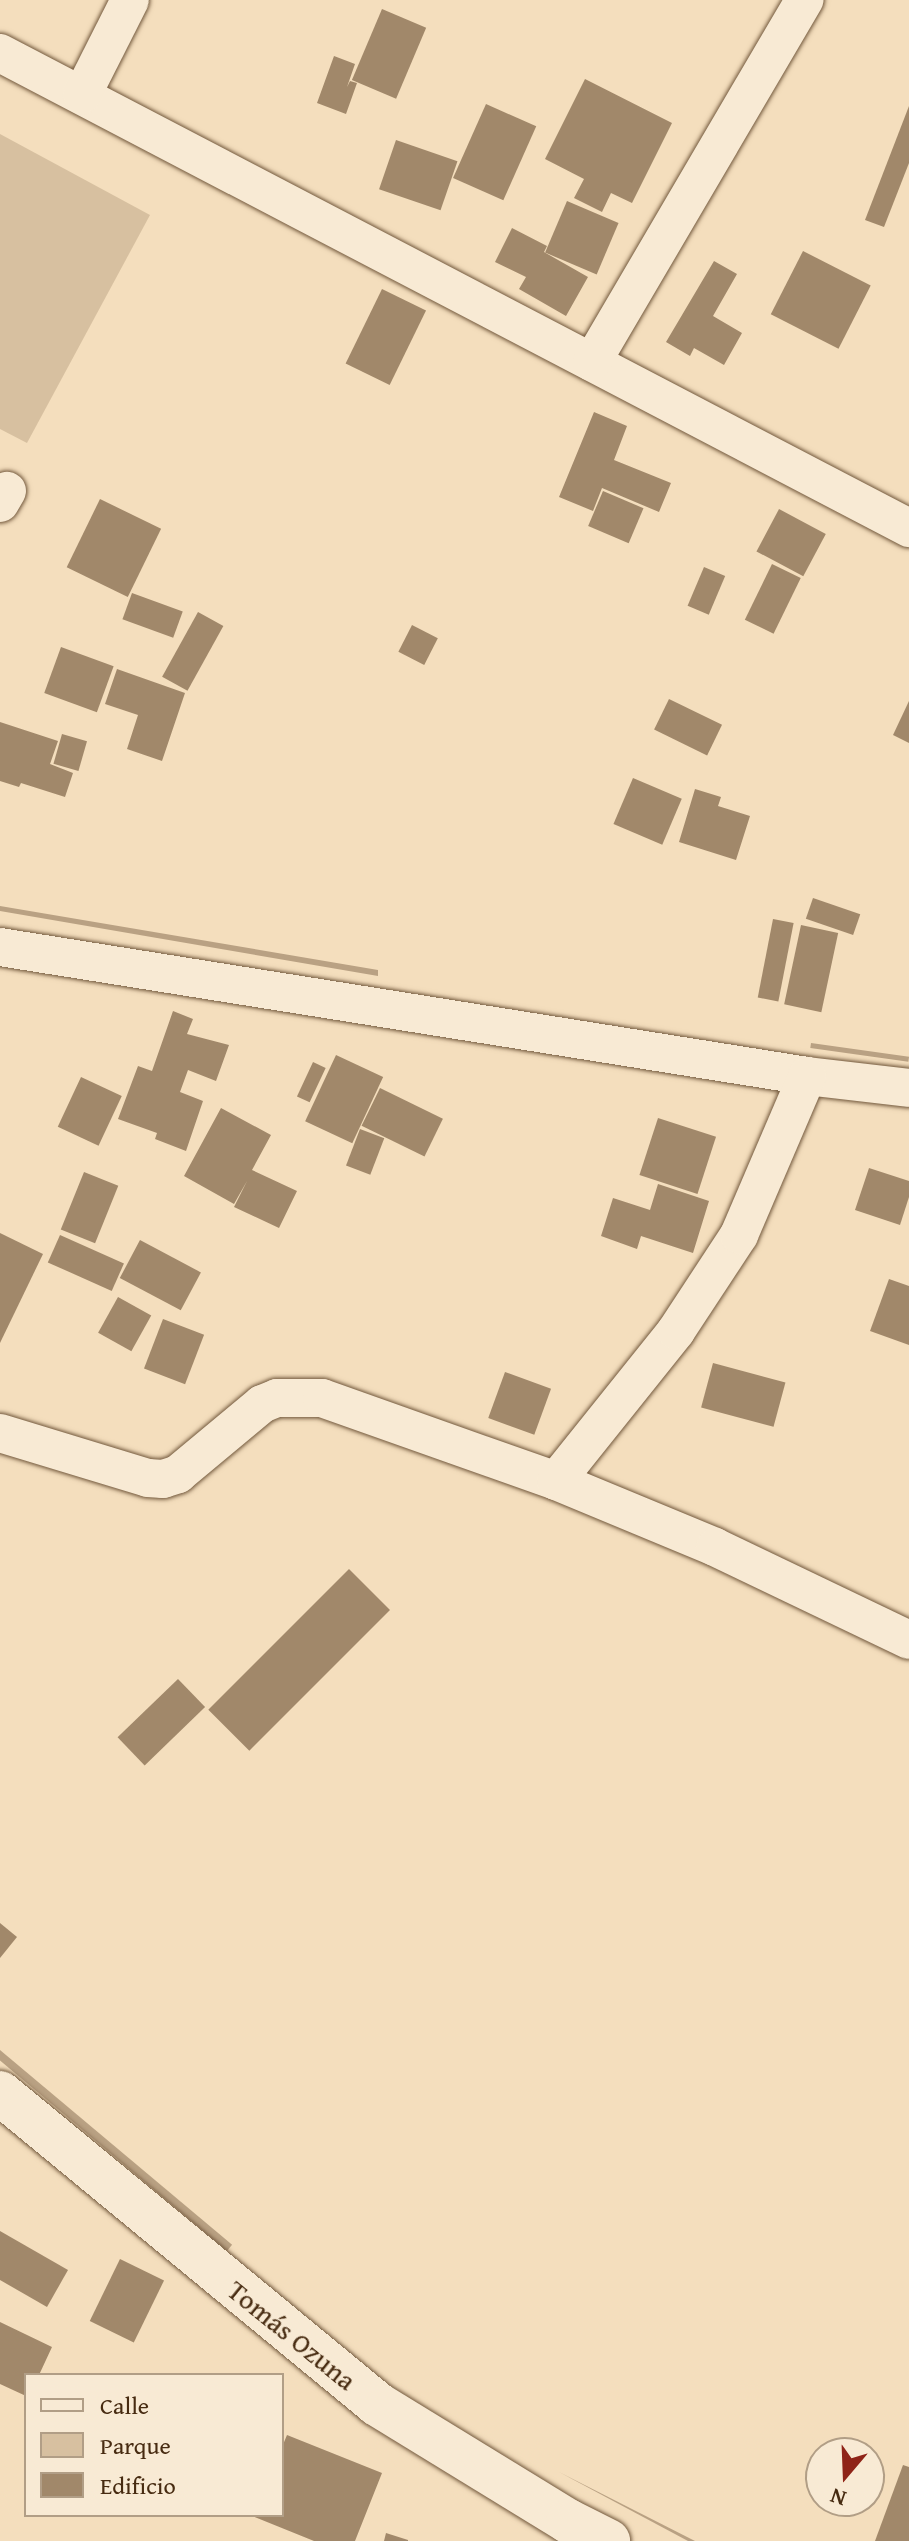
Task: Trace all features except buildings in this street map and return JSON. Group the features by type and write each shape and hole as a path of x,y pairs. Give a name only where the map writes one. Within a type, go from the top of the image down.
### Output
{"street":[{"path":"82,95 130,0"},
{"path":"592,362 804,0"},
{"path":"0,53 909,528"},
{"path":"0,947 807,1076 909,1088"},
{"path":"556,1481 676,1331 739,1235 807,1076"},
{"path":"0,1433 148,1478 163,1479 178,1474 262,1404 299,1396 322,1398 556,1481 715,1547 909,1640"},
{"name":"Tomás Ozuna","path":"0,2093 377,2404 564,2531 608,2541"}],"green space":[{"path":"0,134 150,215 27,443 0,429"}],"shaded area":[{"path":"0,906 378,970 378,976 0,911"},
{"path":"811,1043 909,1057 908,1062 810,1048"},
{"path":"0,2050 232,2245 227,2251 0,2060"},
{"path":"559,2472 695,2541 688,2541"}]}
